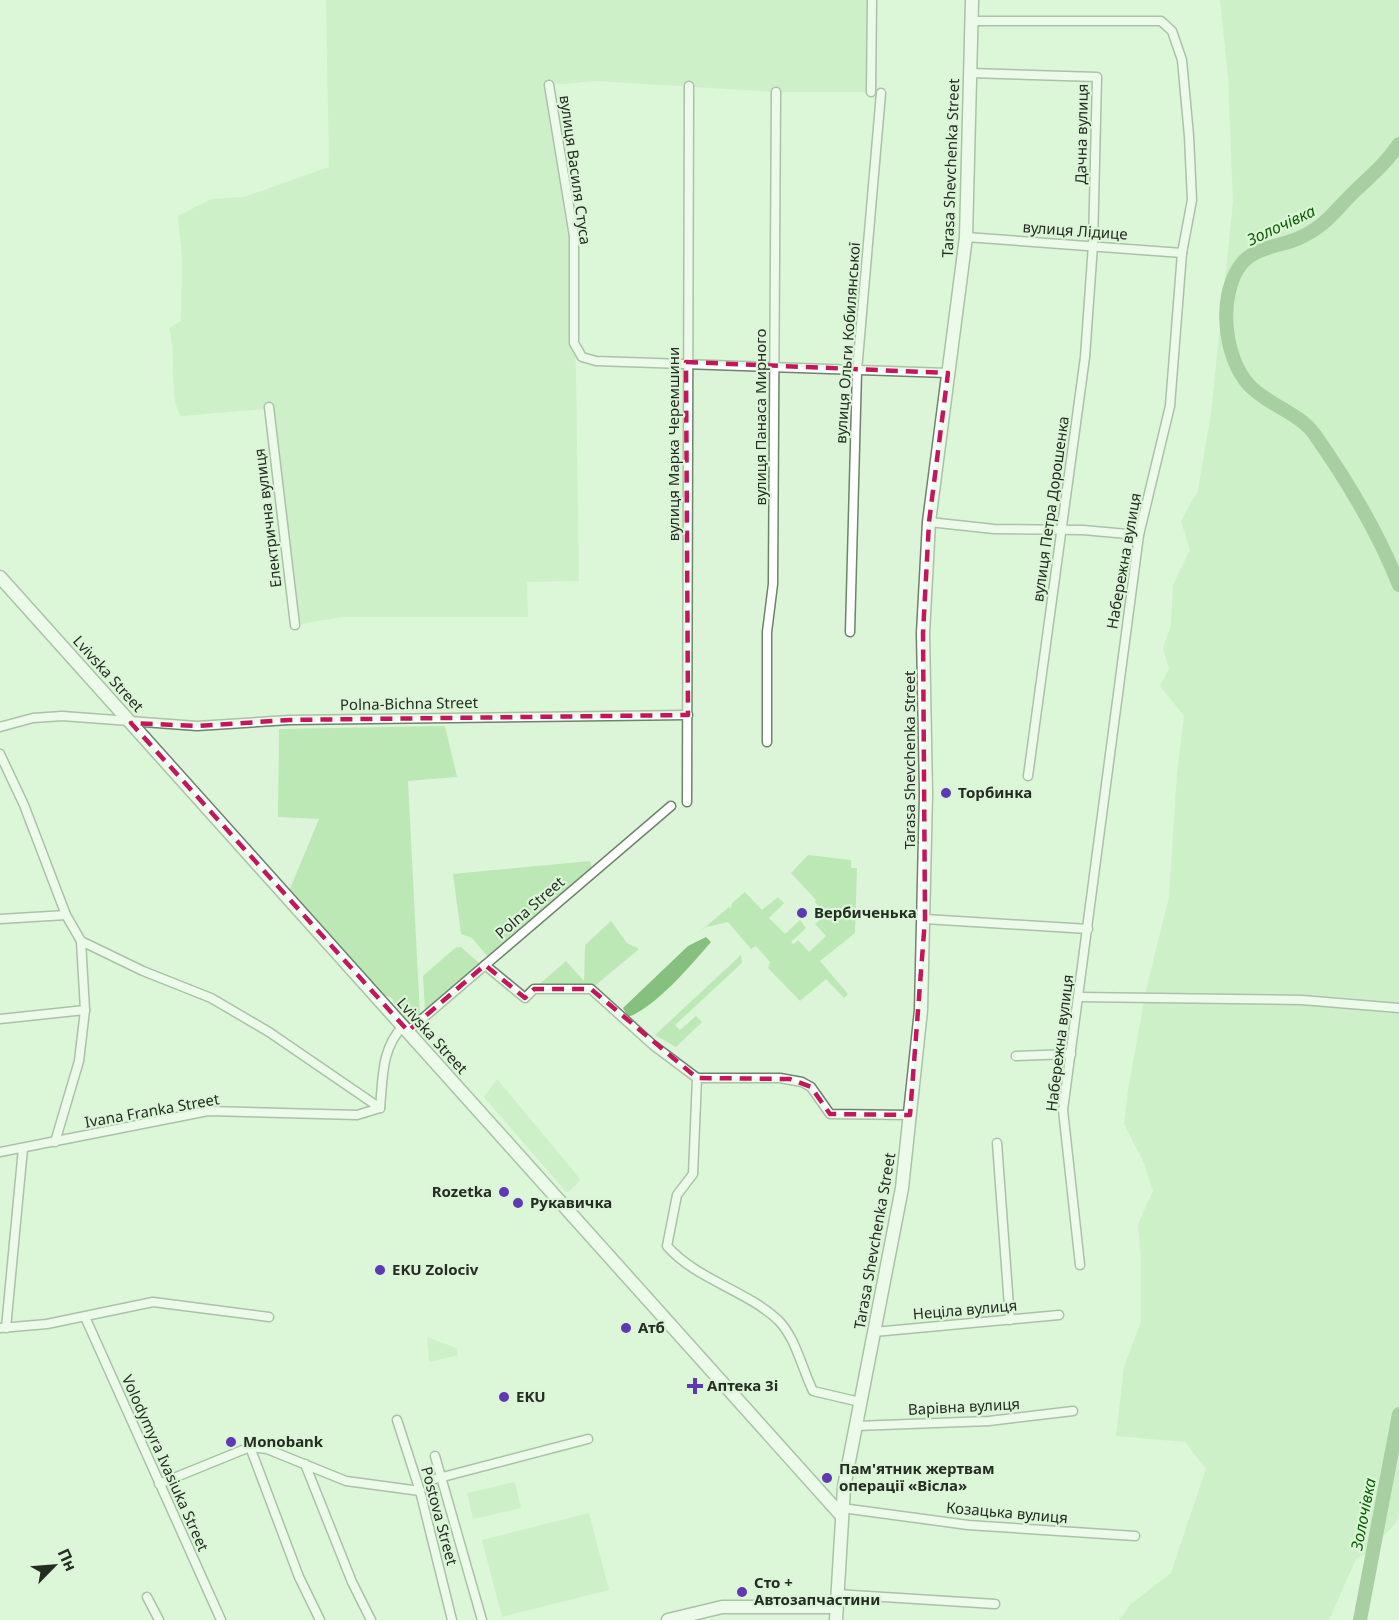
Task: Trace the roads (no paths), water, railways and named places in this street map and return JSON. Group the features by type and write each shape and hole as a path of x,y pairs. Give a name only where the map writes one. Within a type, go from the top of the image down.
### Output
{"main road":[{"name":"Tarasa Shevchenka Street","path":"836,1614 841,1511 902,1188 921,1010 925,919 924,633 929,522 966,237 972,0"},
{"name":"Lvivska Street","path":"0,577 841,1511"},
{"path":"668,1620 722,1607 836,1614"}],"street":[{"path":"871,93 872,0"},
{"name":"Набережна вулиця","path":"971,21 1104,23 1161,21 1172,31 1182,60 1190,136 1192,200 1182,254 1170,406 1139,535 1104,786 1088,929 1063,1110 1080,1265"},
{"name":"Дачна вулиця","path":"970,73 1097,76 1093,245"},
{"name":"вулиця Василя Стуса","path":"549,85 574,236 574,343 582,357 596,361 686,362 856,371 948,373"},
{"name":"вулиця Марка Черемшини","path":"687,802 686,362 689,86"},
{"name":"вулиця Панаса Мирного","path":"767,742 767,632 773,584 776,92"},
{"name":"вулиця Ольги Кобилянської","path":"850,632 856,371 881,93"},
{"name":"вулиця Лідице","path":"966,237 1093,245 1182,254"},
{"name":"вулиця Петра Дорошенка","path":"1028,776 1060,531 1077,432 1093,245"},
{"name":"Електрична вулиця","path":"269,407 295,625"},
{"path":"929,522 994,530 1083,530 1139,535"},
{"name":"Polna-Bichna Street","path":"0,728 33,717 107,718 131,723 197,726 289,720 688,715"},
{"path":"0,754 24,805 66,915 81,941 85,1010 79,1061 55,1142"},
{"name":"Polna Street","path":"380,1108 386,1054 393,1036 485,965 671,806"},
{"path":"0,919 66,915"},
{"path":"925,919 1088,929"},
{"path":"81,941 143,971 211,998 269,1032 380,1108"},
{"path":"485,965 525,998 534,989 591,989 653,1045 697,1078 790,1079 811,1087 830,1114 910,1115"},
{"path":"1079,997 1302,1000 1399,1008"},
{"path":"0,1019 85,1010"},
{"path":"1017,1056 1071,1054"},
{"path":"697,1078 693,1174 677,1195 667,1246 699,1272 778,1321 789,1337 813,1391 860,1402"},
{"name":"Ivana Franka Street","path":"0,1152 208,1111 357,1115 380,1108"},
{"path":"998,1143 1010,1320"},
{"path":"23,1148 3,1328 47,1324 153,1302 269,1317"},
{"name":"Неціла вулиця","path":"874,1332 1059,1315"},
{"name":"Volodymyra Ivasiuka Street","path":"85,1317 221,1620"},
{"name":"Варівна вулиця","path":"856,1425 989,1422 1073,1411"},
{"name":"Postova Street","path":"397,1420 420,1491 452,1620"},
{"path":"438,1479 588,1439"},
{"path":"159,1484 250,1447 267,1449 346,1481 420,1491"},
{"path":"250,1447 299,1577 320,1620"},
{"path":"435,1456 438,1479 482,1620"},
{"path":"305,1464 352,1582 371,1620"},
{"name":"Козацька вулиця","path":"841,1511 968,1525 1135,1536"},
{"path":"836,1594 994,1604"},
{"path":"147,1597 159,1620"}],"waterway":[{"name":"Золочівка","path":"1399,144 1379,168 1330,218 1316,229 1297,239 1255,253 1243,262 1229,290 1226,324 1233,358 1240,373 1256,392 1292,414 1315,435 1362,508 1399,585"},
{"name":"Золочівка","path":"1360,1620 1399,1414"}],"place":[{"name":"Торбинка","path":"946,793"},
{"name":"Вербиченька","path":"802,913"},
{"name":"Rozetka","path":"504,1192"},
{"name":"Рукавичка","path":"518,1203"},
{"name":"EKU Zolociv","path":"380,1270"},
{"name":"Атб","path":"626,1328"},
{"name":"Аптека 3і","path":"695,1386"},
{"name":"EKU","path":"504,1397"},
{"name":"Monobank","path":"231,1442"},
{"name":"Пам'ятник жертвам операції «Вісла»","path":"827,1478"},
{"name":"Сто + Автозапчастини","path":"742,1592"}]}
